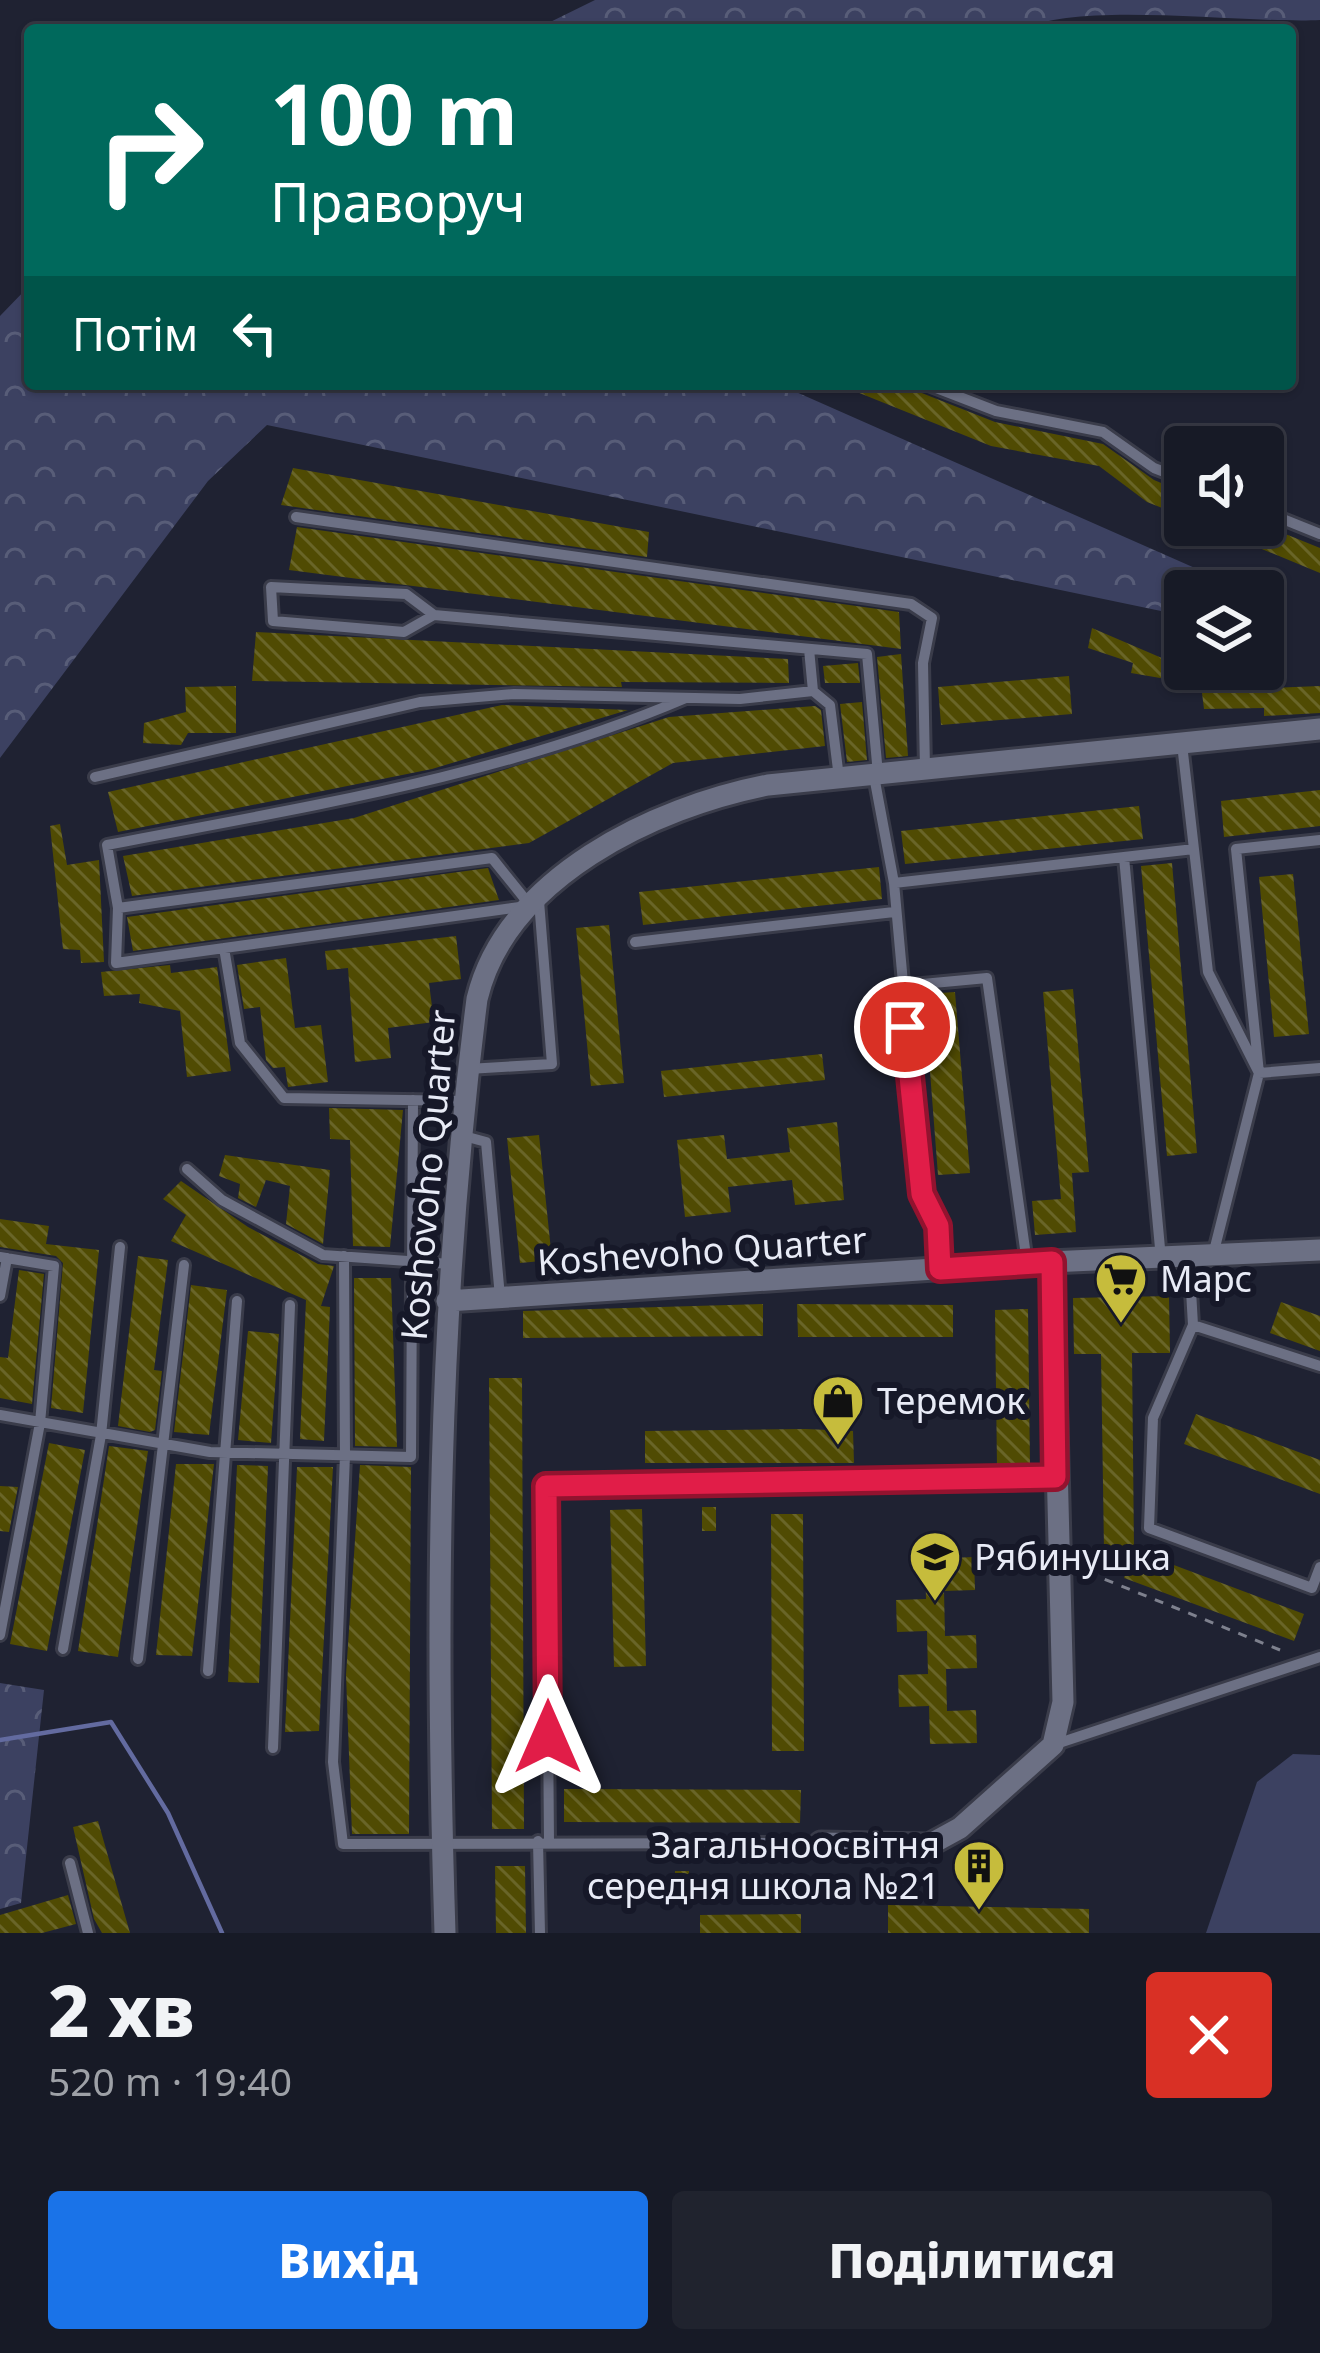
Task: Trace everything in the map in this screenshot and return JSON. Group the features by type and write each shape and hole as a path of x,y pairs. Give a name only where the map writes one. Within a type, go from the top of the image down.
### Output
{"street":[{"name":"Koshovoho Quarter","path":"445,1933 438,1444 460,1135 485,965 534,902 593,853 716,795 1320,729"},
{"name":"Koshevoho Quarter","path":"448,1301 1027,1263 1320,1250"},
{"path":"821,1844 929,1845 960,1828 1052,1745 1063,1702 1052,1262"}],"lane":[{"path":"942,390 997,411 1102,432 1164,472"},
{"path":"296,517 911,604 932,617 922,663 925,769"},
{"path":"1284,520 1320,534"},
{"path":"434,615 404,632 273,621 271,587 406,594 434,615 867,654 876,774 894,883 922,1194 938,1226 940,1269"},
{"path":"809,649 813,691 830,705 839,778"},
{"path":"95,777 420,702 514,694 740,699 813,691"},
{"path":"534,902 116,962 118,908 106,845 446,780 624,724 686,698"},
{"path":"1182,744 1208,972 1259,1072"},
{"path":"1213,1255 1259,1072 1236,849 1320,840"},
{"path":"894,883 1194,848"},
{"path":"1124,857 1161,1258"},
{"path":"118,908 492,858 534,902 552,1064 468,1069"},
{"path":"635,942 894,913"},
{"path":"224,948 240,1043 284,1098 464,1101"},
{"path":"901,986 988,978 1027,1263"},
{"path":"1259,1072 1320,1068"},
{"path":"0,1414 100,1435 226,1452 411,1457 413,1100"},
{"path":"460,1135 486,1142 500,1298"},
{"path":"187,1169 222,1200 323,1255 450,1264"},
{"path":"63,1649 100,1435 120,1247"},
{"path":"344,1256 345,1455 333,1762 343,1844 821,1844"},
{"path":"1190,1256 1192,1325 1153,1418 1149,1528 1312,1588 1320,1567"},
{"path":"0,1296 3,1258 54,1266 40,1423 0,1635"},
{"path":"138,1659 159,1444 184,1265"},
{"path":"208,1671 237,1301"},
{"path":"273,1748 290,1305"},
{"path":"1192,1325 1320,1366"},
{"path":"540,1933 546,1486 1055,1477"},
{"path":"1052,1745 1313,1659"},
{"path":"70,1863 88,1933"}],"path":[{"path":"1056,1521 1094,1575 1313,1659"}],"green space":[{"path":"595,0 1320,0 1320,20 1120,15 1040,24 546,24"},
{"path":"24,291 24,390 792,390 1199,570 1164,570 1164,612 267,425 208,481 0,758 0,316"},
{"path":"0,1683 44,1690 21,1903 0,1909"},
{"path":"1293,1754 1320,1755 1320,1933 1206,1933 1257,1782"}],"building":[{"path":"852,390 914,390 995,422 1103,444 1164,484 1164,509 1147,502 1099,466 991,446"},
{"path":"293,468 649,532 647,557 281,505"},
{"path":"297,527 899,612 901,649 289,570"},
{"path":"1284,533 1320,548 1320,573 1255,546 1284,546"},
{"path":"1092,628 1164,659 1164,679 1131,673 1133,663 1088,648"},
{"path":"256,632 788,659 789,683 621,682 622,687 252,681"},
{"path":"901,654 908,756 886,758 877,657"},
{"path":"858,663 860,683 825,683 823,666"},
{"path":"1069,676 1072,714 941,725 938,687"},
{"path":"236,686 236,733 188,733 181,745 143,743 144,723 186,712 185,687"},
{"path":"1320,686 1320,713 1264,716 1264,708 1204,709 1202,690"},
{"path":"862,702 867,760 847,762 840,704"},
{"path":"502,705 628,710 432,769 118,832 108,792"},
{"path":"815,706 821,710 825,746 673,763 529,843 132,896 123,856 354,818 669,717"},
{"path":"1320,790 1320,826 1224,837 1221,801"},
{"path":"1139,806 1143,839 905,864 901,831"},
{"path":"60,824 67,865 99,860 104,962 81,963 80,950 63,949 50,826"},
{"path":"1172,863 1197,1153 1167,1156 1141,866"},
{"path":"879,867 882,899 643,925 639,892"},
{"path":"488,868 499,900 133,951 127,917"},
{"path":"1293,874 1309,1034 1274,1037 1259,877"},
{"path":"609,925 624,1083 591,1086 576,928"},
{"path":"456,936 461,979 429,983 434,1022 388,1028 391,1058 355,1062 348,968 327,970 325,951"},
{"path":"286,958 295,1028 321,1025 328,1082 288,1087 285,1067 273,1068 266,1060 260,1007 244,1009 237,965"},
{"path":"170,965 171,973 217,967 231,1071 187,1077 180,1011 139,1003 140,994 104,996 101,972"},
{"path":"1073,989 1089,1172 1072,1173 1076,1232 1035,1235 1032,1201 1061,1199 1043,992"},
{"path":"955,992 970,1173 938,1175 924,994"},
{"path":"822,1054 825,1080 664,1097 661,1071"},
{"path":"329,1108 403,1110 390,1247 353,1246 350,1140 330,1139"},
{"path":"837,1122 844,1200 795,1205 792,1180 728,1187 731,1212 685,1217 677,1140 724,1135 727,1159 790,1152 787,1128"},
{"path":"539,1135 552,1260 520,1263 507,1138"},
{"path":"225,1155 330,1170 323,1244 286,1224 290,1186 266,1180 256,1207 238,1198 240,1184 219,1176"},
{"path":"181,1181 248,1227 318,1264 334,1266 321,1306 330,1307 324,1441 300,1439 306,1300 171,1241 186,1215 163,1199"},
{"path":"0,1219 49,1226 46,1244 99,1250 83,1413 51,1408 63,1263 56,1256 0,1247"},
{"path":"138,1256 168,1260 154,1370 162,1371 155,1430 150,1432 118,1426"},
{"path":"19,1270 44,1274 32,1404 0,1398 0,1357 8,1358"},
{"path":"354,1278 391,1278 397,1447 355,1446"},
{"path":"191,1285 227,1290 209,1435 174,1432"},
{"path":"1169,1296 1170,1353 1132,1353 1134,1550 1104,1550 1101,1354 1074,1354 1073,1298"},
{"path":"1281,1302 1320,1316 1320,1351 1270,1333"},
{"path":"763,1304 763,1336 523,1338 523,1311"},
{"path":"797,1304 953,1305 953,1337 798,1337"},
{"path":"1028,1309 1030,1466 997,1467 995,1310"},
{"path":"248,1331 279,1334 271,1443 238,1440"},
{"path":"489,1378 522,1378 524,1829 492,1829"},
{"path":"1196,1414 1320,1460 1320,1494 1184,1444"},
{"path":"645,1431 853,1431 854,1463 645,1463"},
{"path":"49,1443 85,1450 47,1651 10,1644"},
{"path":"109,1446 148,1451 118,1657 78,1651"},
{"path":"176,1464 214,1464 192,1656 156,1655"},
{"path":"237,1465 268,1466 259,1683 228,1682"},
{"path":"360,1465 411,1467 409,1834 352,1834 346,1675"},
{"path":"297,1467 333,1467 319,1731 285,1732"},
{"path":"0,1486 18,1487 9,1532 0,1531"},
{"path":"702,1507 716,1507 716,1531 702,1531"},
{"path":"642,1509 646,1666 614,1667 610,1510"},
{"path":"771,1514 803,1514 804,1751 772,1751"},
{"path":"1134,1550 1304,1614 1294,1641 1124,1578"},
{"path":"974,1557 975,1590 944,1591 945,1636 976,1635 977,1668 946,1669 947,1711 976,1710 977,1743 930,1744 929,1706 899,1707 898,1675 928,1674 927,1631 897,1632 896,1600 926,1599 925,1559"},
{"path":"564,1789 801,1790 800,1823 564,1822"},
{"path":"98,1821 130,1933 102,1933 94,1919 73,1827"},
{"path":"495,1866 525,1866 526,1933 496,1933"},
{"path":"675,1871 689,1871 689,1896 675,1896"},
{"path":"68,1895 76,1924 42,1933 0,1933 0,1915"},
{"name":"Загальноосвітня середня школа №21","path":"888,1905 1089,1909 1089,1933 888,1933"},
{"path":"801,1914 801,1933 700,1933 700,1915"}],"waterway":[{"path":"0,1740 111,1722 168,1813 222,1933"}],"place":[{"name":"Марс","path":"1121,1325"},
{"name":"Теремок","path":"838,1447"},
{"name":"Рябинушка","path":"935,1603"},
{"name":"Загальноосвітня середня школа №21","path":"979,1912"}],"route":[{"path":"548,1737 546,1486 1055,1477 1052,1262 940,1269 938,1226 922,1194 905,1027"}]}
